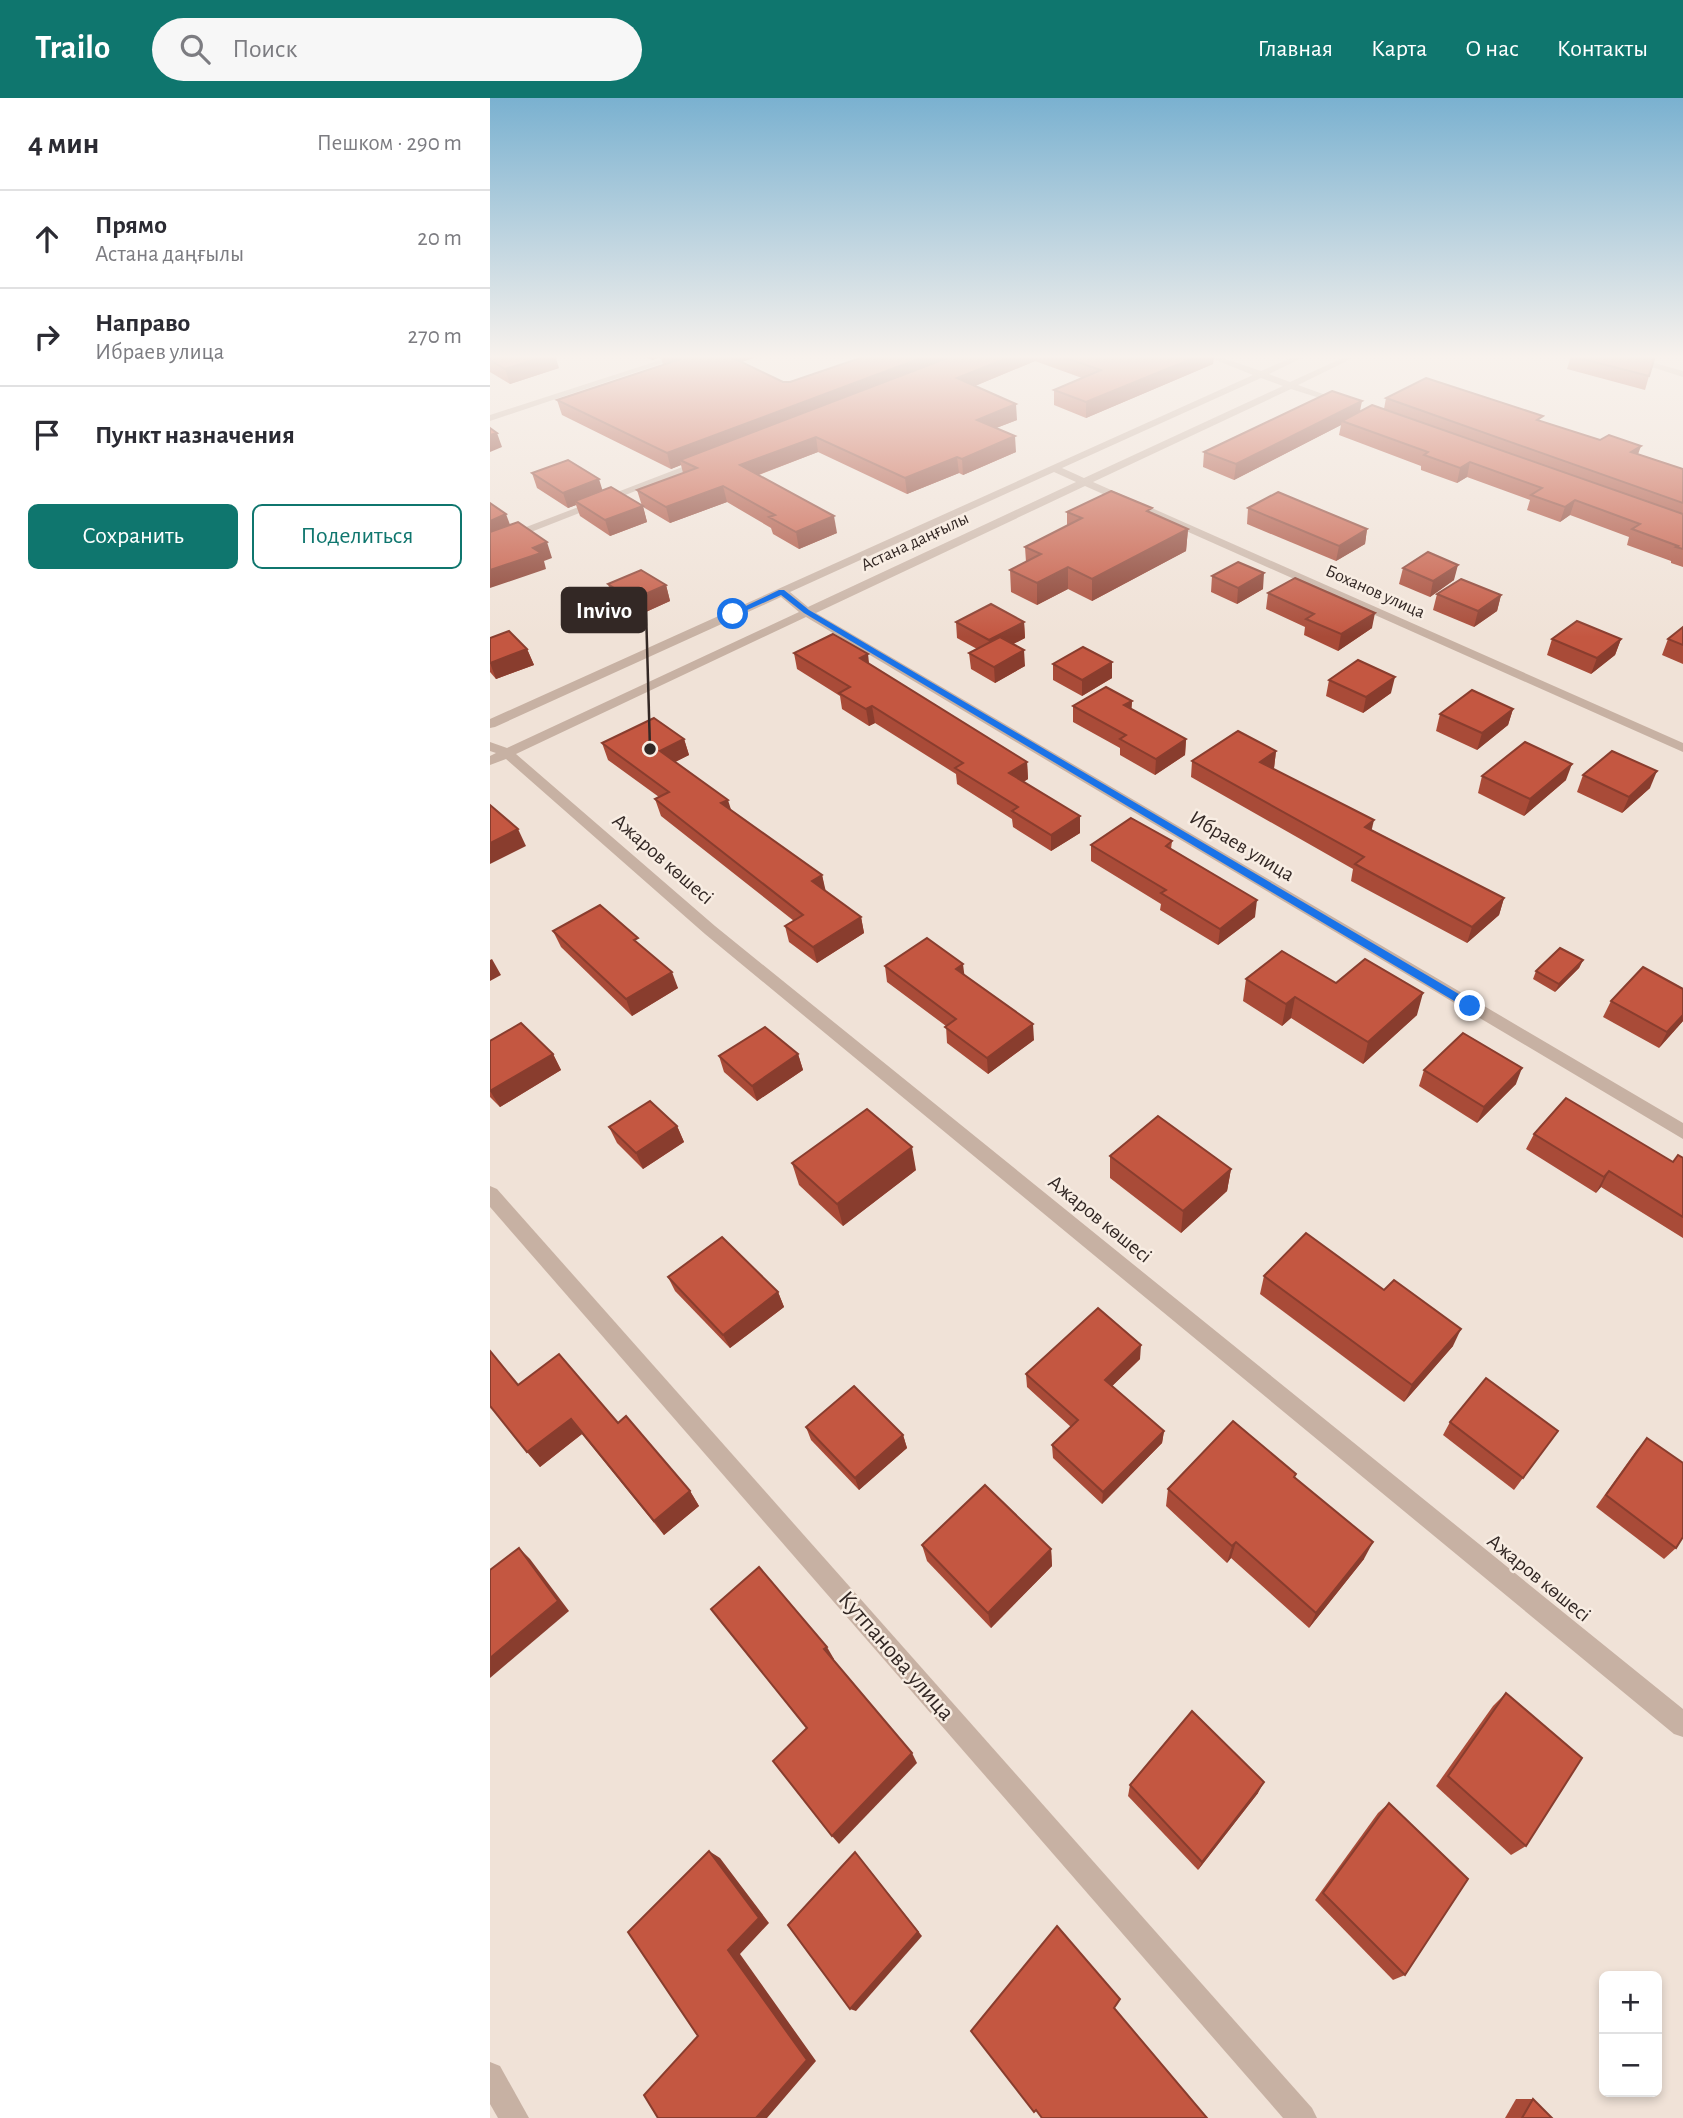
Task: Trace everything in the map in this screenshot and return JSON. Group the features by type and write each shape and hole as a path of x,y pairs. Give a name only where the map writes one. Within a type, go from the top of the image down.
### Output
{"street":[{"name":"Астана даңғылы","path":"490,724 1094,449"},
{"name":"Астана даңғылы","path":"496,754 1152,449"},
{"path":"490,545 710,460"},
{"name":"Боханов улица","path":"1053,468 1683,748"},
{"name":"Ибраев улица","path":"782,592 806,612 1683,1132"},
{"name":"Ажаров көшесі","path":"496,754 1683,1725"},
{"name":"Кутпанова улица","path":"490,1194 1302,2118"},
{"path":"490,2076 514,2118"}],"building":[{"path":"659,449 677,449 667,453"},
{"path":"708,449 783,449 740,465 834,516 796,532 769,517 775,515 723,486 666,507 637,490 697,468 680,460"},
{"path":"843,449 984,449 962,459 957,457 905,478"},
{"path":"1210,449 1265,449 1236,464 1204,452"},
{"path":"1420,449 1498,449 1683,514 1683,549 1632,529 1640,524 1575,500 1565,507 1531,495 1542,488 1470,462 1460,468 1424,455 1428,452"},
{"path":"1531,449 1636,449 1631,452 1683,469 1683,503"},
{"path":"568,460 599,479 563,493 532,473"},
{"path":"611,487 643,506 605,520 575,501"},
{"path":"1111,491 1152,508 1147,511 1188,529 1092,579 1068,567 1037,583 1010,570 1041,554 1025,547 1082,518 1067,512"},
{"path":"1278,492 1367,529 1339,546 1248,508"},
{"path":"490,503 506,514 490,521"},
{"path":"518,522 547,542 533,548 541,553 490,570 490,532"},
{"path":"1428,552 1458,565 1433,581 1403,568"},
{"path":"1238,562 1264,573 1238,588 1212,576"},
{"path":"641,570 666,585 632,600 608,584"},
{"path":"1295,578 1375,613 1341,634 1306,619 1314,614 1268,593"},
{"path":"1461,579 1501,595 1478,611 1437,594"},
{"path":"991,604 1024,622 989,640 956,622"},
{"path":"1577,621 1621,639 1597,658 1552,639"},
{"path":"1683,627 1683,645 1668,639"},
{"path":"509,631 527,649 490,663 490,638"},
{"path":"833,634 868,654 860,658 1027,762 1009,773 1080,816 1051,835 1012,811 1018,807 955,768 963,763 872,706 866,709 839,693 850,687 794,653"},
{"path":"1000,637 1024,650 994,667 969,653"},
{"path":"1083,647 1112,662 1082,680 1053,664"},
{"path":"1358,660 1395,677 1366,697 1329,680"},
{"path":"1106,687 1132,701 1124,705 1186,739 1156,759 1120,739 1126,735 1073,706"},
{"path":"1472,690 1513,709 1482,733 1440,714"},
{"path":"654,718 684,739 660,751 728,800 721,803 822,875 812,881 861,917 813,947 785,926 803,915 655,799 669,792 602,743"},
{"path":"1238,731 1276,751 1260,762 1374,820 1365,827 1504,898 1472,927 1355,864 1364,857 1192,761"},
{"path":"1525,742 1572,764 1530,799 1482,776"},
{"path":"1612,751 1657,771 1629,797 1583,775"},
{"path":"490,805 518,829 490,843"},
{"path":"1131,818 1172,841 1166,846 1257,900 1220,929 1161,893 1166,890 1091,845"},
{"path":"600,905 638,938 634,940 672,972 626,999 553,931"},
{"path":"927,938 963,964 956,969 1033,1024 987,1058 945,1027 956,1019 885,966"},
{"path":"1560,948 1583,960 1559,984 1536,971"},
{"path":"1282,951 1336,983 1365,959 1423,993 1368,1042 1295,997 1286,1004 1246,979"},
{"path":"1643,967 1683,989 1683,1015 1667,1032 1611,1001"},
{"path":"521,1023 553,1054 490,1091 490,1041"},
{"path":"765,1027 798,1054 752,1086 719,1056"},
{"path":"1463,1033 1522,1068 1484,1107 1424,1070"},
{"path":"1566,1098 1673,1162 1678,1155 1683,1158 1683,1217 1609,1171 1604,1177 1534,1134"},
{"path":"650,1101 677,1126 636,1153 609,1127"},
{"path":"867,1109 912,1147 837,1204 792,1163"},
{"path":"1158,1116 1231,1169 1183,1211 1110,1156"},
{"path":"1306,1233 1384,1290 1394,1280 1461,1329 1412,1385 1264,1276"},
{"path":"722,1237 778,1292 723,1335 668,1277"},
{"path":"1098,1308 1141,1345 1105,1380 1164,1431 1103,1492 1052,1445 1078,1420 1026,1374"},
{"path":"490,1351 518,1385 559,1354 618,1423 626,1416 690,1491 654,1521 571,1419 527,1452 490,1406"},
{"path":"1486,1378 1558,1431 1523,1478 1450,1422"},
{"path":"854,1386 903,1435 855,1478 806,1427"},
{"path":"1233,1421 1296,1474 1294,1477 1373,1542 1316,1613 1236,1542 1232,1546 1168,1489"},
{"path":"1647,1438 1683,1463 1683,1537 1676,1548 1606,1495"},
{"path":"985,1485 1051,1549 988,1613 922,1545"},
{"path":"519,1548 558,1601 490,1658 490,1570"},
{"path":"759,1567 912,1753 832,1836 773,1761 807,1728 711,1609"},
{"path":"1506,1693 1582,1758 1526,1846 1448,1776"},
{"path":"1192,1711 1264,1782 1202,1862 1130,1785"},
{"path":"1389,1803 1468,1879 1405,1975 1323,1893"},
{"path":"709,1851 759,1918 728,1950 807,2060 756,2118 658,2118 644,2095 698,2036 628,1932"},
{"path":"855,1852 918,1932 850,2009 788,1925"},
{"path":"1057,1926 1120,1999 1114,2008 1207,2118 1042,2118 1036,2110 1034,2112 971,2031"},
{"path":"1533,2099 1552,2118 1522,2118"}],"place":[{"name":"Invivo","path":"650,749"}],"route":[{"path":"733,614 782,592 806,612 1470,1006"}]}
